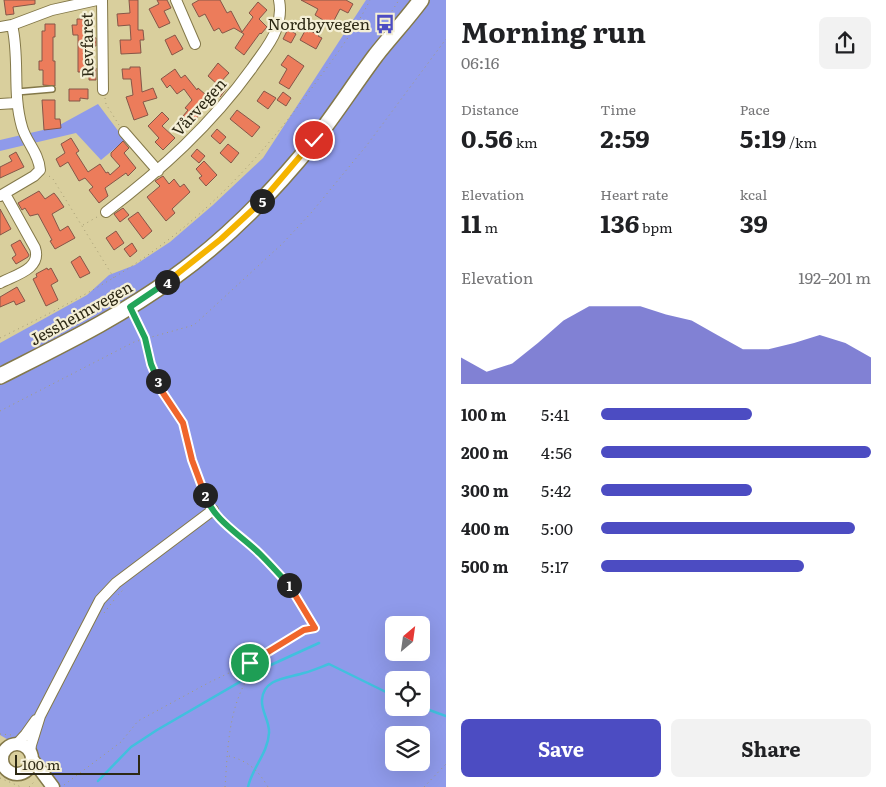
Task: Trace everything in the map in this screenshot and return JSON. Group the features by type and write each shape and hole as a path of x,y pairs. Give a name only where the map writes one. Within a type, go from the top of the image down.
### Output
{"main road":[{"name":"Jessheimvegen","path":"377,54 392,24 409,0"},
{"name":"Jessheimvegen","path":"0,376 130,307 199,258 247,216 314,140 377,54 403,25 421,0"}],"street":[{"path":"0,27 12,25 51,5 97,0"},
{"name":"Revfaret","path":"102,0 103,90"},
{"path":"176,0 195,44"},
{"name":"Vårvegen","path":"106,212 158,171 188,144 224,104 268,45 276,30 280,17 279,0"},
{"path":"0,283 31,267 36,260 37,254 3,195 34,176 40,170 37,156 22,129 16,102 16,38 12,25"},
{"path":"0,104 16,102"},
{"path":"124,132 158,171"},
{"path":"49,787 29,775 10,772 4,766 1,759 4,752 9,745 26,734 40,716 96,606 103,596 116,583 213,510"},
{"path":"22,773 29,768 40,716"},
{"path":"9,745 24,746 31,756 61,786"}],"lane":[{"path":"16,92 52,89"}],"path":[{"path":"0,338 53,312 114,278 176,234 235,181 290,118 346,42 370,0"},
{"path":"381,28 399,0"},
{"path":"0,411 134,342 194,325 282,244 311,214 367,145 446,39"},
{"path":"103,90 106,104 124,132"},
{"path":"40,170 52,179 114,278"},
{"path":"82,226 106,212"},
{"path":"61,786 121,742 138,721 210,682 250,663 304,630 315,628 288,584 260,553 229,527 208,503 192,460 183,423 163,393 151,364 145,338 130,307"},
{"path":"100,619 114,599 124,589"},
{"path":"225,787 234,711 242,689 254,669 269,655 304,630"},
{"path":"228,756 245,761 254,767 268,787"},
{"path":"424,787 446,764"},
{"path":"0,778 20,787"},
{"path":"29,787 34,782"}],"shaded area":[{"path":"366,0 446,0 446,787 58,787 29,752 0,735 0,343 87,295 109,275 135,265 170,242 263,158"},
{"path":"98,104 125,140 101,160 76,133 0,151 0,140 56,127"}],"building":[{"path":"4,0 35,0 35,4 13,7 14,14 6,15"},
{"path":"129,0 138,0 138,30 143,30 144,40 140,40 141,53 121,54 120,40 131,40 130,25 118,26 117,14 130,13"},
{"path":"157,0 167,0 171,8 164,11 170,23 159,28 149,9 159,4"},
{"path":"199,0 220,0 227,13 231,11 242,32 253,17 249,13 258,2 267,10 259,19 267,27 260,33 244,55 235,48 244,34 234,28 223,33 219,28 214,31 205,14 199,17 192,4"},
{"path":"301,0 346,0 353,4 348,13 340,9 330,28 321,23 323,20 315,15 318,9"},
{"path":"77,19 87,19 88,38 96,38 96,46 88,46 88,69 96,68 96,80 89,80 89,72 78,72 78,35 73,35 72,25 77,25"},
{"path":"45,24 55,24 53,61 55,61 55,86 43,85 43,70 39,70 39,61 42,61 42,31 45,31"},
{"path":"288,29 296,34 291,43 283,39"},
{"path":"306,29 322,38 316,49 300,40"},
{"path":"175,35 183,49 172,55 165,40"},
{"path":"288,55 304,66 289,89 279,83 287,69 281,65"},
{"path":"218,63 229,73 218,85 208,76"},
{"path":"130,67 140,67 142,92 153,88 157,98 143,102 148,115 134,120 126,97 133,95 131,79 123,79 122,69 130,69"},
{"path":"175,69 181,78 185,75 197,90 198,88 206,95 198,106 203,110 187,130 178,122 188,110 185,108 192,100 184,89 177,94 170,85 167,88 161,79"},
{"path":"220,83 226,89 220,97 213,91"},
{"path":"69,89 88,89 88,99 80,98 80,101 69,101"},
{"path":"264,91 276,98 268,109 257,101"},
{"path":"283,92 291,98 286,106 277,100"},
{"path":"42,100 55,100 55,119 60,119 61,128 44,130"},
{"path":"237,110 260,127 252,137 230,119"},
{"path":"162,112 169,119 162,126 175,138 163,150 155,142 159,138 148,126"},
{"path":"217,129 226,137 220,144 211,136"},
{"path":"71,138 79,151 76,153 88,172 100,164 106,173 108,172 110,175 120,166 111,156 111,153 123,141 129,148 124,153 136,168 128,176 126,173 105,188 108,196 99,203 89,190 93,187 85,178 79,181 68,162 60,167 56,159 65,153 61,144"},
{"path":"228,144 239,153 231,163 220,153"},
{"path":"197,149 205,156 199,163 191,156"},
{"path":"16,152 24,167 0,178 0,167 12,161 9,156"},
{"path":"204,161 217,175 206,186 199,178 202,176 196,169"},
{"path":"163,176 169,184 174,179 180,187 184,184 190,192 172,209 175,213 166,221 147,197 160,186 155,181"},
{"path":"39,191 45,199 54,193 58,198 64,207 52,214 60,231 68,226 75,238 55,249 38,214 30,216 25,208 22,210 18,203"},
{"path":"123,208 129,215 120,222 114,214"},
{"path":"0,209 11,229 0,235"},
{"path":"138,212 152,231 143,239 128,219"},
{"path":"116,231 124,243 114,250 106,238"},
{"path":"20,240 29,255 16,264 12,258 16,255 11,245"},
{"path":"132,243 137,251 130,257 124,249"},
{"path":"80,256 90,273 80,278 71,262"},
{"path":"47,268 48,270 51,268 58,281 51,285 58,300 46,306 33,279 37,277 36,274"},
{"path":"17,287 25,301 16,305 14,301 0,307 0,297"}],"waterway":[{"path":"98,781 131,747 157,730 262,669 319,643"},
{"path":"248,787 268,740 269,729 262,700 263,693 272,683 329,664 385,692"},
{"path":"430,710 446,716"}],"place":[{"name":"Nordbyvegen","path":"385,24"}],"route":[{"path":"250,663 304,630 315,628 288,584 260,553 218,516 208,503 192,460 183,423 163,393 151,364 145,338 130,307 199,258 247,216 314,140"}]}
